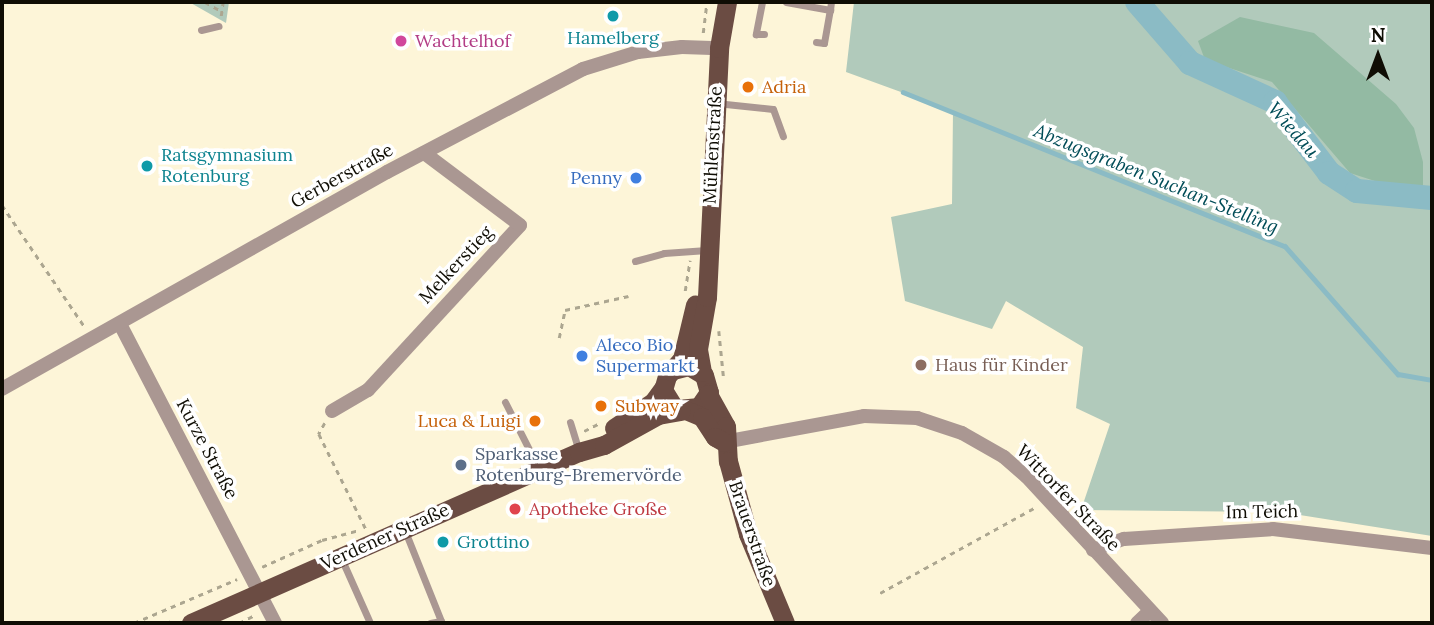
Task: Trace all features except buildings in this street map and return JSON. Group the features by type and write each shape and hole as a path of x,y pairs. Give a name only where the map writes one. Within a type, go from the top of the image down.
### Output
{"main road":[{"name":"Mühlenstraße","path":"702,372 698,349 707,297 700,250 715,102 710,48 727,2"},
{"name":"Mühlenstraße","path":"673,370 682,359 692,313 704,290"},
{"path":"689,366 702,372 708,394 701,406 684,411 668,402 663,388 673,370 689,366"},
{"name":"Verdener Straße","path":"579,452 650,404 663,388"},
{"name":"Brauerstraße","path":"708,394 726,426 724,442 748,534 785,623"},
{"name":"Verdener Straße","path":"191,623 539,469 604,445 661,414 684,411"},
{"name":"Brauerstraße","path":"684,411 702,417 715,437 724,442"}],"street":[{"name":"Gerberstraße","path":"2,388 424,153 583,69 638,52 710,48"},
{"name":"Melkerstieg","path":"332,411 368,390 520,225 424,153"},
{"name":"Kurze Straße","path":"120,324 275,623"},
{"name":"Wittorfer Straße","path":"724,442 864,416 917,418 981,443 1004,457 1161,623"},
{"name":"Im Teich","path":"1093,550 1124,539 1273,529 1432,548"},
{"path":"1137,623 1150,611"}],"lane":[{"path":"762,2 756,34 764,34"},
{"path":"786,2 830,6 824,43 817,43"},
{"path":"201,30 219,26"},
{"path":"715,102 774,109 783,136"},
{"path":"635,261 700,250"},
{"path":"505,402 539,469"},
{"path":"570,422 579,452"},
{"path":"405,530 441,621 430,623"},
{"path":"342,558 370,623"}],"path":[{"path":"205,2 221,11 223,2"},
{"path":"707,2 710,48"},
{"path":"2,205 93,338"},
{"path":"684,298 700,250"},
{"path":"559,338 565,310 628,296"},
{"path":"332,411 318,434 367,530"},
{"path":"880,593 1048,501"}],"green space":[{"path":"189,2 229,2 226,23"},
{"path":"854,2 1432,2 1432,536 1281,512 1081,510 1110,424 1076,408 1083,347 1006,301 992,329 905,301 891,217 952,204 953,111 846,72"},
{"path":"1240,17 1314,33 1396,104 1414,128 1423,162 1423,186 1378,182 1350,173 1272,82 1205,60 1198,41"}],"waterway":[{"name":"Wiedau","path":"1137,2 1190,63 1275,102 1329,173 1357,191 1432,198"},
{"name":"Abzugsgraben Suchan-Stelling","path":"903,92 1285,246 1398,374 1432,380"}],"place":[{"name":"Hamelberg","path":"613,16"},
{"name":"Wachtelhof","path":"401,41"},
{"name":"Adria","path":"748,87"},
{"name":"Ratsgymnasium Rotenburg","path":"147,166"},
{"name":"Penny","path":"636,178"},
{"name":"Aleco Bio Supermarkt","path":"582,356"},
{"name":"Haus für Kinder","path":"921,365"},
{"name":"Subway","path":"601,406"},
{"name":"Luca & Luigi","path":"535,421"},
{"name":"Sparkasse Rotenburg-Bremervörde","path":"461,465"},
{"name":"Apotheke Große","path":"515,509"},
{"name":"Grottino","path":"443,542"}]}
